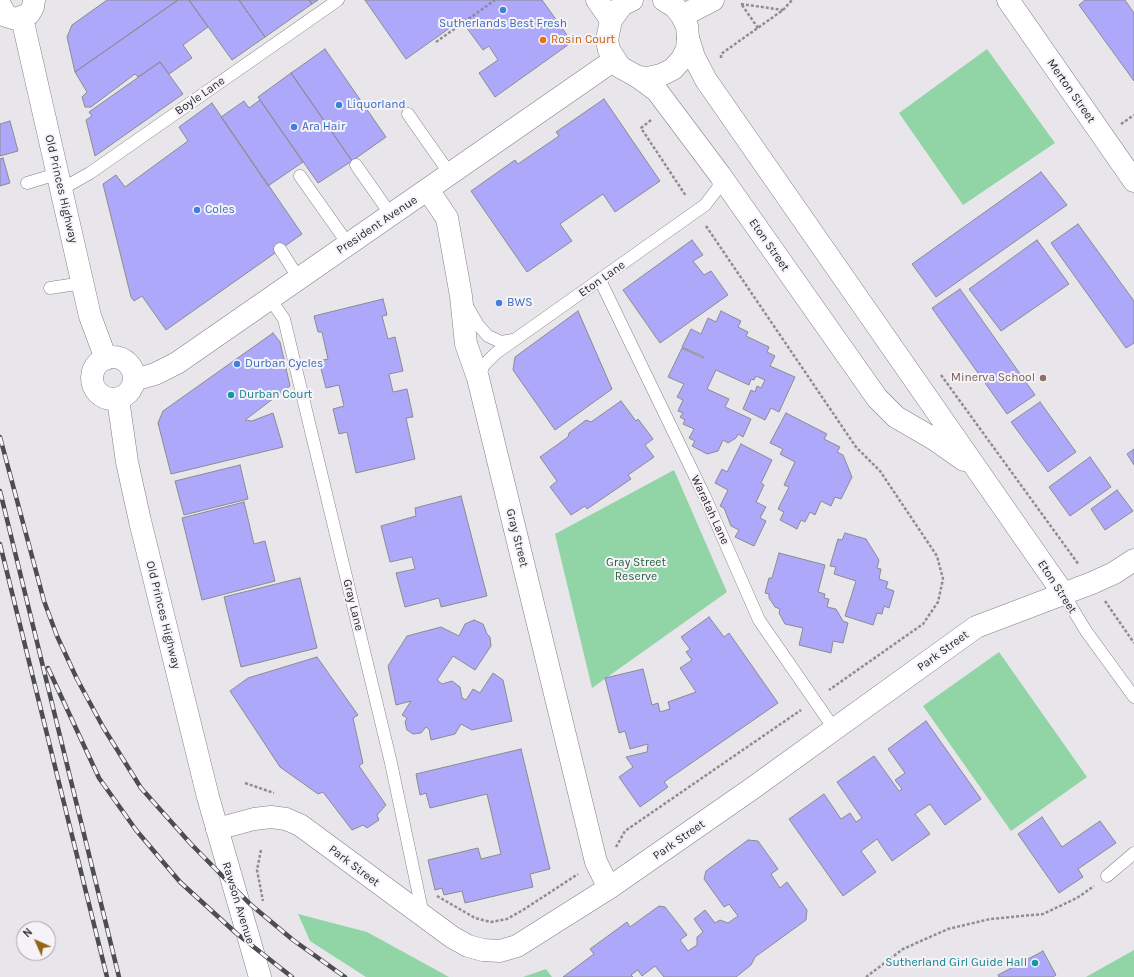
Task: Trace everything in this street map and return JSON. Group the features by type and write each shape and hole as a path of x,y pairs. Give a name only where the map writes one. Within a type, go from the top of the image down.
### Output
{"street":[{"path":"597,0 611,20"},
{"path":"614,60 607,40 611,20 622,5 632,0"},
{"path":"664,0 675,6 682,16 713,0"},
{"name":"Merton Street","path":"1008,0 1134,181"},
{"path":"0,5 6,16 11,18 33,5"},
{"name":"Old Princes Highway","path":"33,5 58,182 90,316 106,359"},
{"name":"Eton Street","path":"682,16 687,26 688,38 694,57 706,80 1063,593"},
{"path":"638,77 648,78 661,75 673,69 684,54 688,38"},
{"name":"Eton Street","path":"614,60 620,67 638,77 657,91 720,175 877,398 896,416 954,453 981,476"},
{"name":"President Avenue","path":"134,380 155,374 177,363 614,60"},
{"name":"Gray Street","path":"428,190 447,218 461,296 466,344 478,378 596,862 609,888"},
{"path":"114,357 126,362 133,371 134,380 130,391 118,399 110,399 102,396 97,392 93,384 94,369 99,363 106,359 114,357"},
{"path":"896,416 913,413 923,401 924,392"},
{"name":"Old Princes Highway","path":"118,399 132,487 217,829"},
{"name":"Park Street","path":"217,829 254,819 271,817 286,819 300,825 452,937 468,946 483,950 500,951 517,946 609,888 835,730 976,627 1092,583 1114,573 1134,560"},
{"name":"Rawson Avenue","path":"217,829 260,977"}],"lane":[{"name":"Boyle Lane","path":"27,183 58,182 90,173 338,0"},
{"path":"408,114 450,174"},
{"path":"356,165 391,215"},
{"name":"Eton Lane","path":"478,378 481,370 490,358 696,212 715,194 720,183 720,175"},
{"path":"300,176 348,244"},
{"path":"280,249 299,279"},
{"name":"Waratah Lane","path":"600,280 705,497 759,620 835,730"},
{"path":"50,288 83,283"},
{"path":"461,296 478,325 488,336 503,342 517,338"},
{"name":"Gray Lane","path":"270,299 284,319 391,763 423,917"},
{"name":"Eton Street","path":"1063,593 1086,631 1134,697"},
{"path":"1107,876 1134,853"}],"path":[{"path":"436,42 495,0"},
{"path":"706,80 720,70 721,54 783,10 792,0"},
{"path":"758,28 742,4 783,10"},
{"path":"669,107 641,128 696,212 856,447 880,471 937,556 943,579 938,602 923,624"},
{"path":"1092,583 1134,643"},
{"name":"Rawson Avenue","path":"261,850 257,870 264,902"},
{"path":"866,977 903,949 948,929 990,919 1043,914 1077,898 1107,876"}],"green space":[{"path":"987,49 1055,143 963,205 899,113"},
{"name":"Gray Street Reserve","path":"674,470 727,592 592,688 555,534"},
{"path":"999,652 1087,777 1011,831 923,706"},
{"path":"298,914 367,932 449,977 366,977 310,941"},
{"path":"1134,950 1134,977 1086,977"},
{"path":"546,969 552,977 523,977"}],"building":[{"path":"107,0 178,0 75,72 67,37 72,25"},
{"path":"178,0 189,0 208,27 183,45 192,58 169,74 160,62 138,77 135,74 91,107 85,107 82,97 87,92 75,72"},
{"path":"189,0 239,0 265,37 232,60"},
{"path":"239,0 309,0 312,4 265,37"},
{"path":"309,0 318,0 312,4"},
{"path":"365,0 542,0 572,42 495,97 479,73 498,60 489,46 483,50 461,20 406,59"},
{"path":"1085,0 1125,0 1134,13 1134,81 1079,5"},
{"path":"325,49 386,137 352,161 291,73"},
{"path":"160,62 183,94 95,156 86,120 92,116 89,112"},
{"path":"291,73 352,161 318,183 258,97"},
{"path":"604,99 660,181 615,212 603,194 560,224 572,241 527,272 471,191 515,160 518,164 559,136 556,132"},
{"path":"260,100 303,162 268,186 221,117 244,101 249,108"},
{"name":"Coles","path":"212,103 302,234 166,330 142,296 134,301 131,297 103,184 116,175 125,187 188,141 179,127"},
{"path":"10,121 18,151 0,156 0,124"},
{"path":"3,158 10,183 0,186 0,159"},
{"path":"1041,172 1067,205 936,297 912,264"},
{"path":"1078,224 1134,301 1134,343 1126,348 1051,243"},
{"path":"692,240 703,255 693,261 704,275 711,271 728,295 660,343 623,290"},
{"path":"1037,240 1069,284 1001,331 969,289"},
{"path":"960,289 1035,395 1007,414 932,308"},
{"path":"383,299 387,315 382,316 388,339 395,337 403,371 389,374 393,392 407,389 413,417 406,418 415,459 356,473 347,432 339,434 333,409 344,406 339,385 326,388 319,361 328,359 322,332 318,332 314,316"},
{"path":"578,311 612,389 555,430 513,370 515,357"},
{"path":"721,311 741,321 738,327 748,332 746,336 769,347 767,352 775,356 770,366 795,377 779,412 771,408 765,420 743,409 751,390 755,392 757,386 761,388 765,380 756,376 754,380 751,379 749,385 716,370 707,389 729,399 725,407 751,419 743,437 738,434 736,438 728,443 723,440 718,451 707,454 692,446 695,441 689,438 694,429 683,424 685,420 680,417 683,413 678,411 683,400 677,397 684,384 668,377 682,348 703,358 704,357 682,347 691,329 701,334 708,318 716,322"},
{"name":"Durban Court","path":"273,333 280,342 290,386 245,420 252,421 273,413 283,447 171,474 158,423 163,411"},
{"path":"621,401 636,421 638,419 653,439 645,445 654,457 628,475 631,479 587,509 585,506 571,515 550,487 557,481 540,457 568,437 569,433 586,420 591,422"},
{"path":"1040,402 1076,452 1048,472 1011,422"},
{"path":"786,413 827,434 824,439 840,447 837,452 843,455 852,477 841,499 835,497 831,506 821,501 815,515 810,512 805,522 801,520 797,529 780,520 784,512 778,509 789,487 784,485 795,462 780,454 783,449 770,443"},
{"path":"741,444 772,460 761,483 764,485 756,502 766,507 760,518 766,521 754,546 735,537 739,530 731,526 724,508 720,506 728,490 715,483 722,469 727,472"},
{"path":"1134,449 1134,465 1127,454"},
{"path":"1090,457 1111,487 1070,516 1049,487"},
{"path":"240,465 248,499 184,515 175,481"},
{"path":"1117,490 1133,511 1105,530 1091,509"},
{"path":"461,496 487,596 441,607 439,598 405,607 396,573 415,569 412,557 390,562 381,526 416,516 415,508"},
{"path":"244,502 254,544 265,541 275,581 202,600 182,518"},
{"path":"845,533 866,539 879,560 877,568 881,569 879,579 888,582 886,588 894,591 889,608 884,606 882,614 877,613 873,625 845,616 856,581 834,574 836,567 830,566 838,539 842,540"},
{"path":"779,553 825,565 818,592 825,594 824,598 829,599 827,607 836,609 843,621 848,623 843,643 833,641 831,653 799,645 803,628 785,624 779,613 780,609 775,607 769,598 769,594 765,593 769,578 772,578"},
{"path":"300,578 317,648 241,667 224,597"},
{"path":"709,617 724,637 729,633 778,703 664,782 668,787 640,807 619,777 633,767 626,757 647,752 648,744 630,749 625,731 619,733 605,678 643,669 652,705 658,703 660,712 670,709 668,702 696,692 680,668 692,660 686,652 690,649 681,637"},
{"path":"474,620 483,624 487,634 490,637 491,646 475,670 453,656 437,680 442,684 452,681 460,687 462,698 466,700 473,689 480,693 493,673 503,680 512,721 472,730 461,724 455,734 431,740 429,729 426,727 421,733 413,734 407,730 405,722 407,718 402,715 411,701 396,705 388,666 407,636 441,627 459,636 465,624"},
{"path":"317,657 358,715 353,718 363,763 359,766 386,805 377,815 379,820 367,828 363,825 352,830 323,792 318,794 280,767 230,691 248,678"},
{"path":"926,721 981,799 945,825 930,804 915,814 930,834 892,861 877,839 861,851 876,872 843,896 789,819 824,794 841,819 850,813 856,822 862,818 837,782 874,756 899,791 902,789 895,780 905,773 888,749"},
{"path":"521,749 550,869 530,874 533,887 465,903 462,891 444,895 442,888 435,890 428,860 478,848 481,859 501,854 487,794 430,808 426,793 420,795 416,774"},
{"path":"1042,817 1062,847 1100,821 1116,843 1078,869 1083,877 1059,893 1018,834"},
{"path":"748,840 758,841 778,869 771,874 780,888 787,882 807,910 806,920 755,957 751,965 736,977 664,977 655,966 642,976 638,970 631,975 633,977 563,977 594,954 590,949 627,922 630,927 659,906 665,907 687,935 680,940 688,951 697,945 697,937 703,932 694,919 705,910 715,923 720,920 728,923 738,916 729,904 724,907 704,879 706,871"},
{"name":"Sutherland Girl Guide Hall","path":"1043,951 1056,975 1053,977 999,977 998,975"}],"railway":[{"path":"0,437 44,601 57,636 77,679 103,727 141,788 191,844 250,904 293,940 345,977"},
{"path":"0,491 119,977"},
{"path":"0,544 107,977"},
{"path":"48,668 99,778 136,830 180,882 236,933 292,977"}],"place":[{"name":"Sutherlands Best Fresh","path":"503,10"},
{"name":"Rosin Court","path":"543,40"},
{"name":"Liquorland","path":"339,105"},
{"name":"Ara Hair","path":"294,127"},
{"name":"Coles","path":"197,210"},
{"name":"BWS","path":"499,303"},
{"name":"Durban Cycles","path":"237,364"},
{"name":"Minerva School","path":"1043,378"},
{"name":"Durban Court","path":"231,395"},
{"name":"Sutherland Girl Guide Hall","path":"1035,963"}]}
